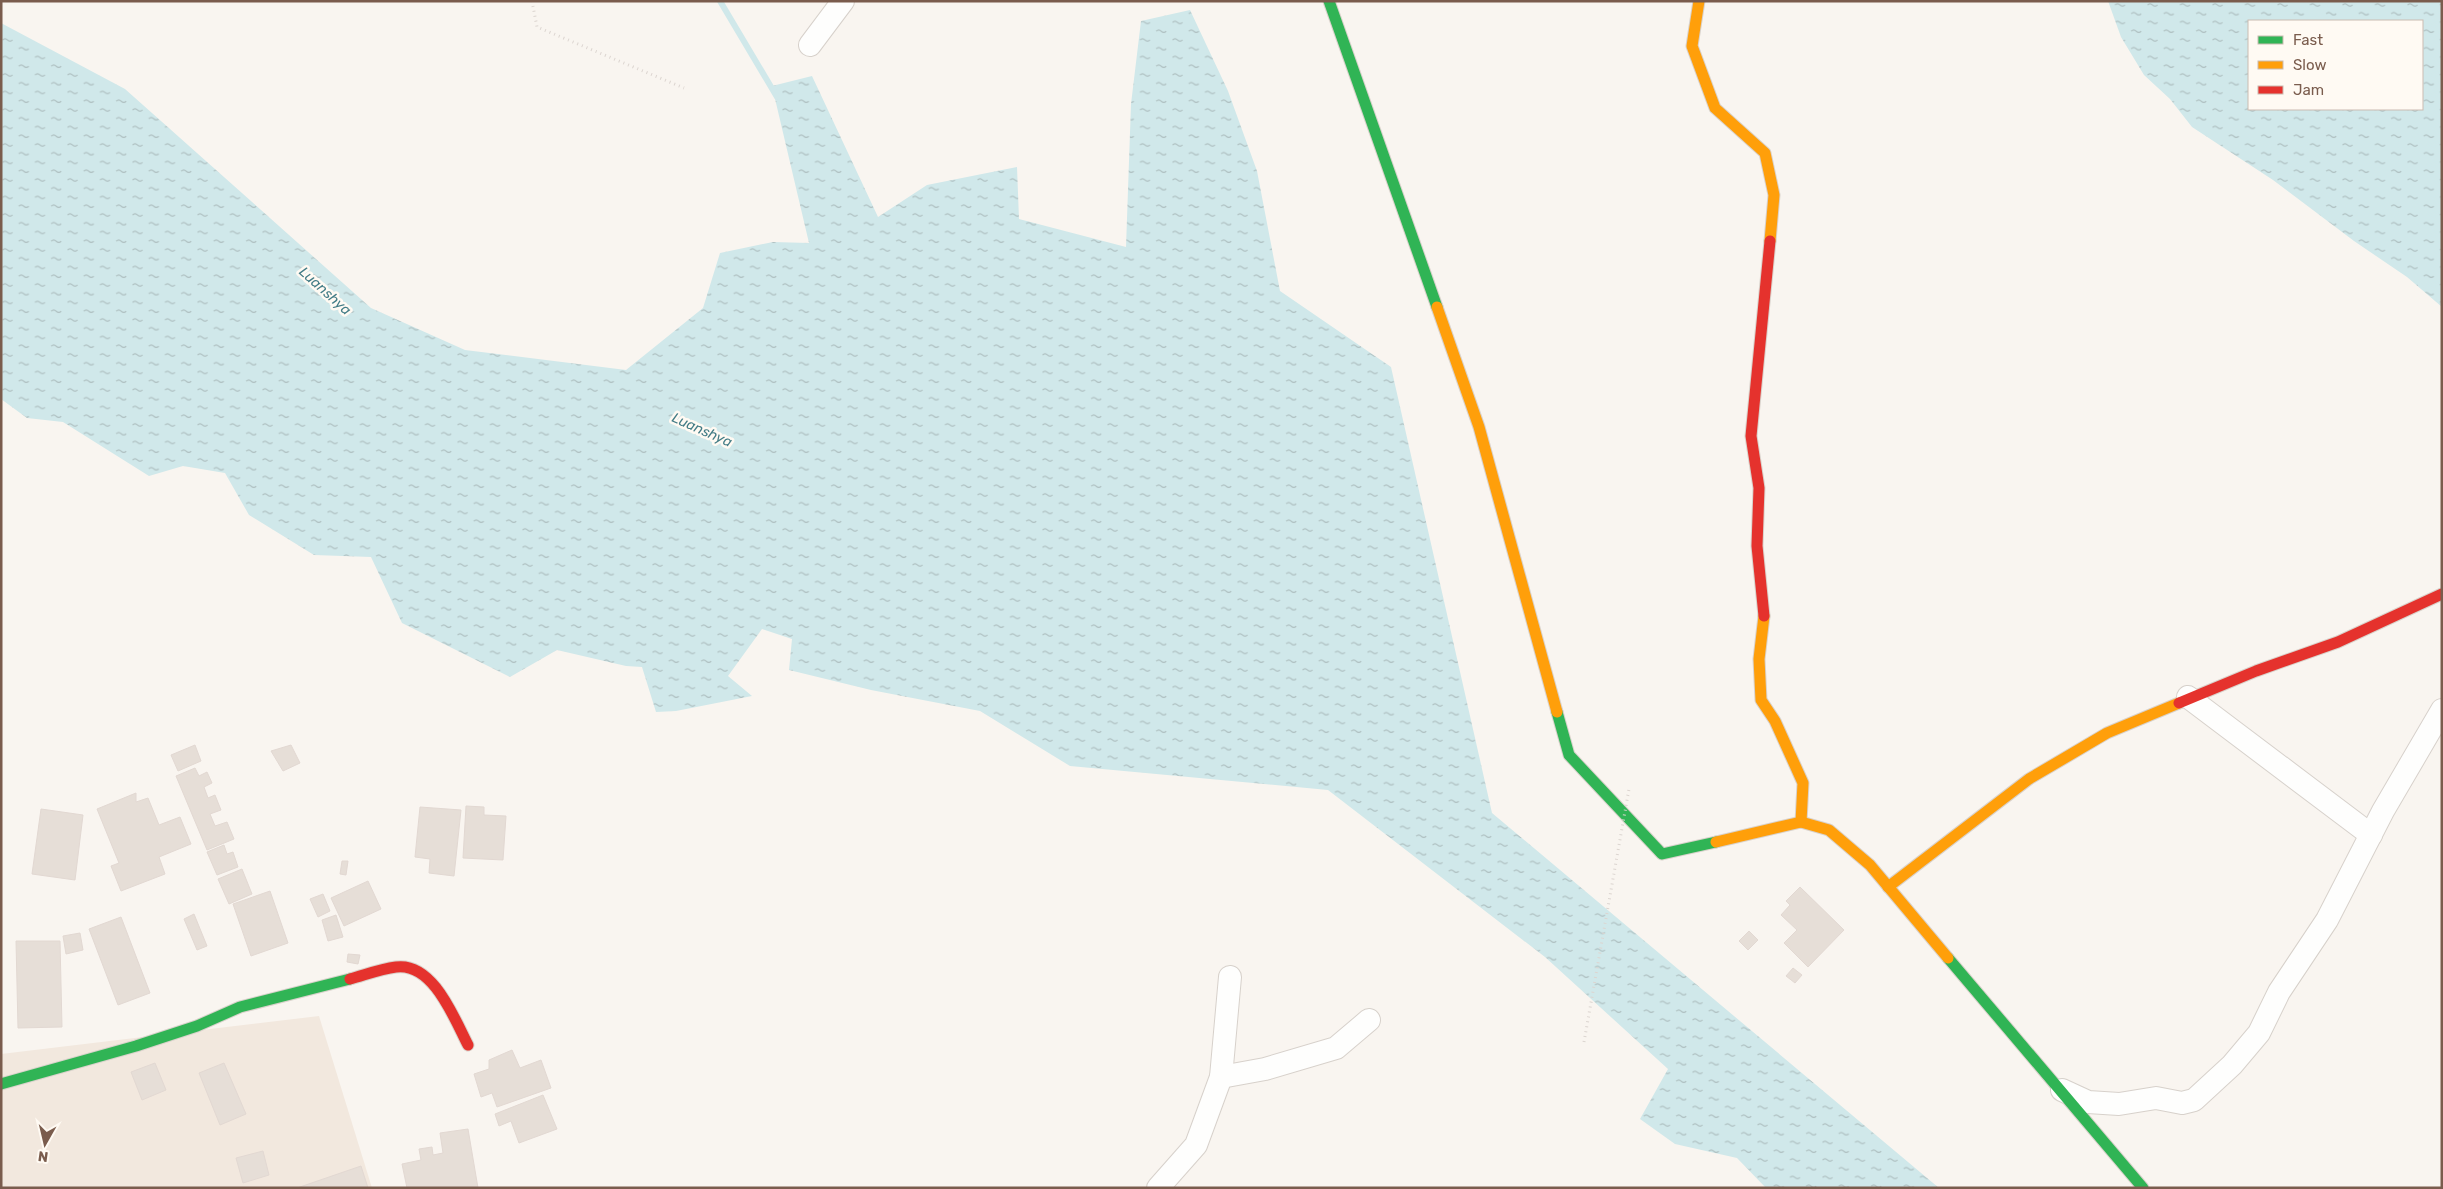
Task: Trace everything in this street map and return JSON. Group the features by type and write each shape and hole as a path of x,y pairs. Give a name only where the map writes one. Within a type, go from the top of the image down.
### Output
{"street":[{"path":"810,45 843,1"},
{"path":"1329,1 1479,427 1569,755 1662,854 1801,822 1828,830 1870,865 2142,1188"},
{"path":"1698,1 1692,46 1715,108 1765,152 1774,194 1751,436 1759,488 1756,546 1765,608 1759,659 1761,700 1775,721 1803,783 1801,822"},
{"path":"1888,887 2028,779 2107,733 2188,698 2338,642 2442,594"},
{"path":"2188,698 2371,835"},
{"path":"2059,1089 2088,1102 2119,1104 2156,1098 2182,1103 2194,1100 2232,1065 2259,1034 2279,992 2327,920 2371,835 2442,710"},
{"path":"1,1084 136,1046 197,1026 240,1007 396,967 414,969 427,977 438,992 468,1045"},
{"path":"1158,1188 1196,1144 1221,1078 1230,977"},
{"path":"1221,1078 1265,1069 1336,1048 1369,1020"}],"path":[{"path":"532,1 537,27 684,88"},
{"path":"1584,1042 1629,789"}],"shaded area":[{"path":"319,1016 372,1188 1,1188 1,1054"}],"water":[{"path":"2108,1 2442,1 2442,307 2407,277 2354,241 2273,180 2192,127 2170,99 2144,75 2121,37"},
{"path":"1190,10 1228,91 1257,171 1280,291 1391,367 1492,813 1939,1188 1766,1188 1737,1158 1675,1144 1640,1119 1668,1069 1545,957 1328,790 1070,766 980,711 871,690 789,670 792,639 762,629 728,676 752,696 676,711 656,712 642,667 626,666 557,650 510,677 402,623 371,557 314,555 249,515 225,473 183,466 149,476 63,422 27,418 1,399 1,23 125,89 371,308 465,350 626,370 703,308 720,253 773,242 809,243 772,86 812,76 878,217 927,185 1017,167 1019,219 1126,247 1131,104 1141,21"}],"building":[{"path":"195,745 201,761 178,771 171,755"},
{"path":"291,745 300,763 283,771 271,751"},
{"path":"195,768 199,776 207,772 212,783 204,787 208,798 215,795 221,810 210,814 215,826 227,822 234,839 207,850 176,776"},
{"path":"136,793 136,802 148,798 159,825 180,817 191,844 159,857 165,874 121,891 111,866 119,863 97,809"},
{"path":"466,806 484,807 484,815 506,816 503,860 463,858"},
{"path":"420,807 461,810 454,876 429,873 430,859 415,857"},
{"path":"41,809 83,815 75,880 32,874"},
{"path":"224,845 227,854 233,852 238,867 217,875 207,852"},
{"path":"342,861 348,861 346,875 340,874"},
{"path":"242,869 252,894 229,904 218,879"},
{"path":"368,881 381,909 344,926 331,898"},
{"path":"1800,887 1844,930 1808,967 1784,943 1797,930 1781,915 1790,905 1786,901"},
{"path":"270,891 288,943 251,956 233,904"},
{"path":"323,894 330,911 318,917 310,899"},
{"path":"194,914 207,946 197,950 184,919"},
{"path":"336,915 343,937 328,941 322,920"},
{"path":"121,917 150,993 118,1005 89,929"},
{"path":"1749,931 1758,940 1748,950 1739,941"},
{"path":"80,933 83,950 66,954 63,936"},
{"path":"16,941 60,941 62,1027 18,1028"},
{"path":"348,954 360,955 358,964 347,962"},
{"path":"1793,968 1802,975 1795,983 1786,976"},
{"path":"512,1050 520,1068 541,1060 551,1088 497,1107 492,1093 481,1097 474,1074 489,1069 489,1060"},
{"path":"155,1063 166,1090 142,1100 131,1072"},
{"path":"224,1063 246,1114 220,1125 199,1073"},
{"path":"543,1095 557,1129 519,1143 511,1121 499,1126 495,1114"},
{"path":"468,1129 478,1188 407,1188 402,1164 421,1160 419,1149 432,1147 433,1155 443,1153 440,1133"},
{"path":"263,1151 269,1175 243,1183 236,1158"},
{"path":"361,1166 368,1188 297,1188"}],"waterway":[{"name":"Luanshya","path":"720,1 777,97"}],"traffic: fast":[{"path":"1329,1 1437,307"},
{"path":"1557,712 1569,755 1662,854 1716,842"},
{"path":"1948,958 2143,1188"},
{"path":"1,1084 136,1046 197,1026 240,1007 350,979"}],"traffic: slow":[{"path":"1699,1 1692,46 1715,108 1765,153 1774,195 1770,241"},
{"path":"1437,307 1479,427 1557,712"},
{"path":"1764,616 1759,659 1761,700 1775,721 1803,783 1801,822"},
{"path":"1888,887 2029,779 2107,733 2179,703"},
{"path":"1716,842 1801,822 1829,830 1870,865 1948,958"}],"traffic: jam":[{"path":"1764,616 1757,546 1759,488 1751,436 1770,241"},
{"path":"2179,703 2256,671 2338,642 2442,594"},
{"path":"350,979 396,967 409,968 421,973 441,994 468,1045"}]}
